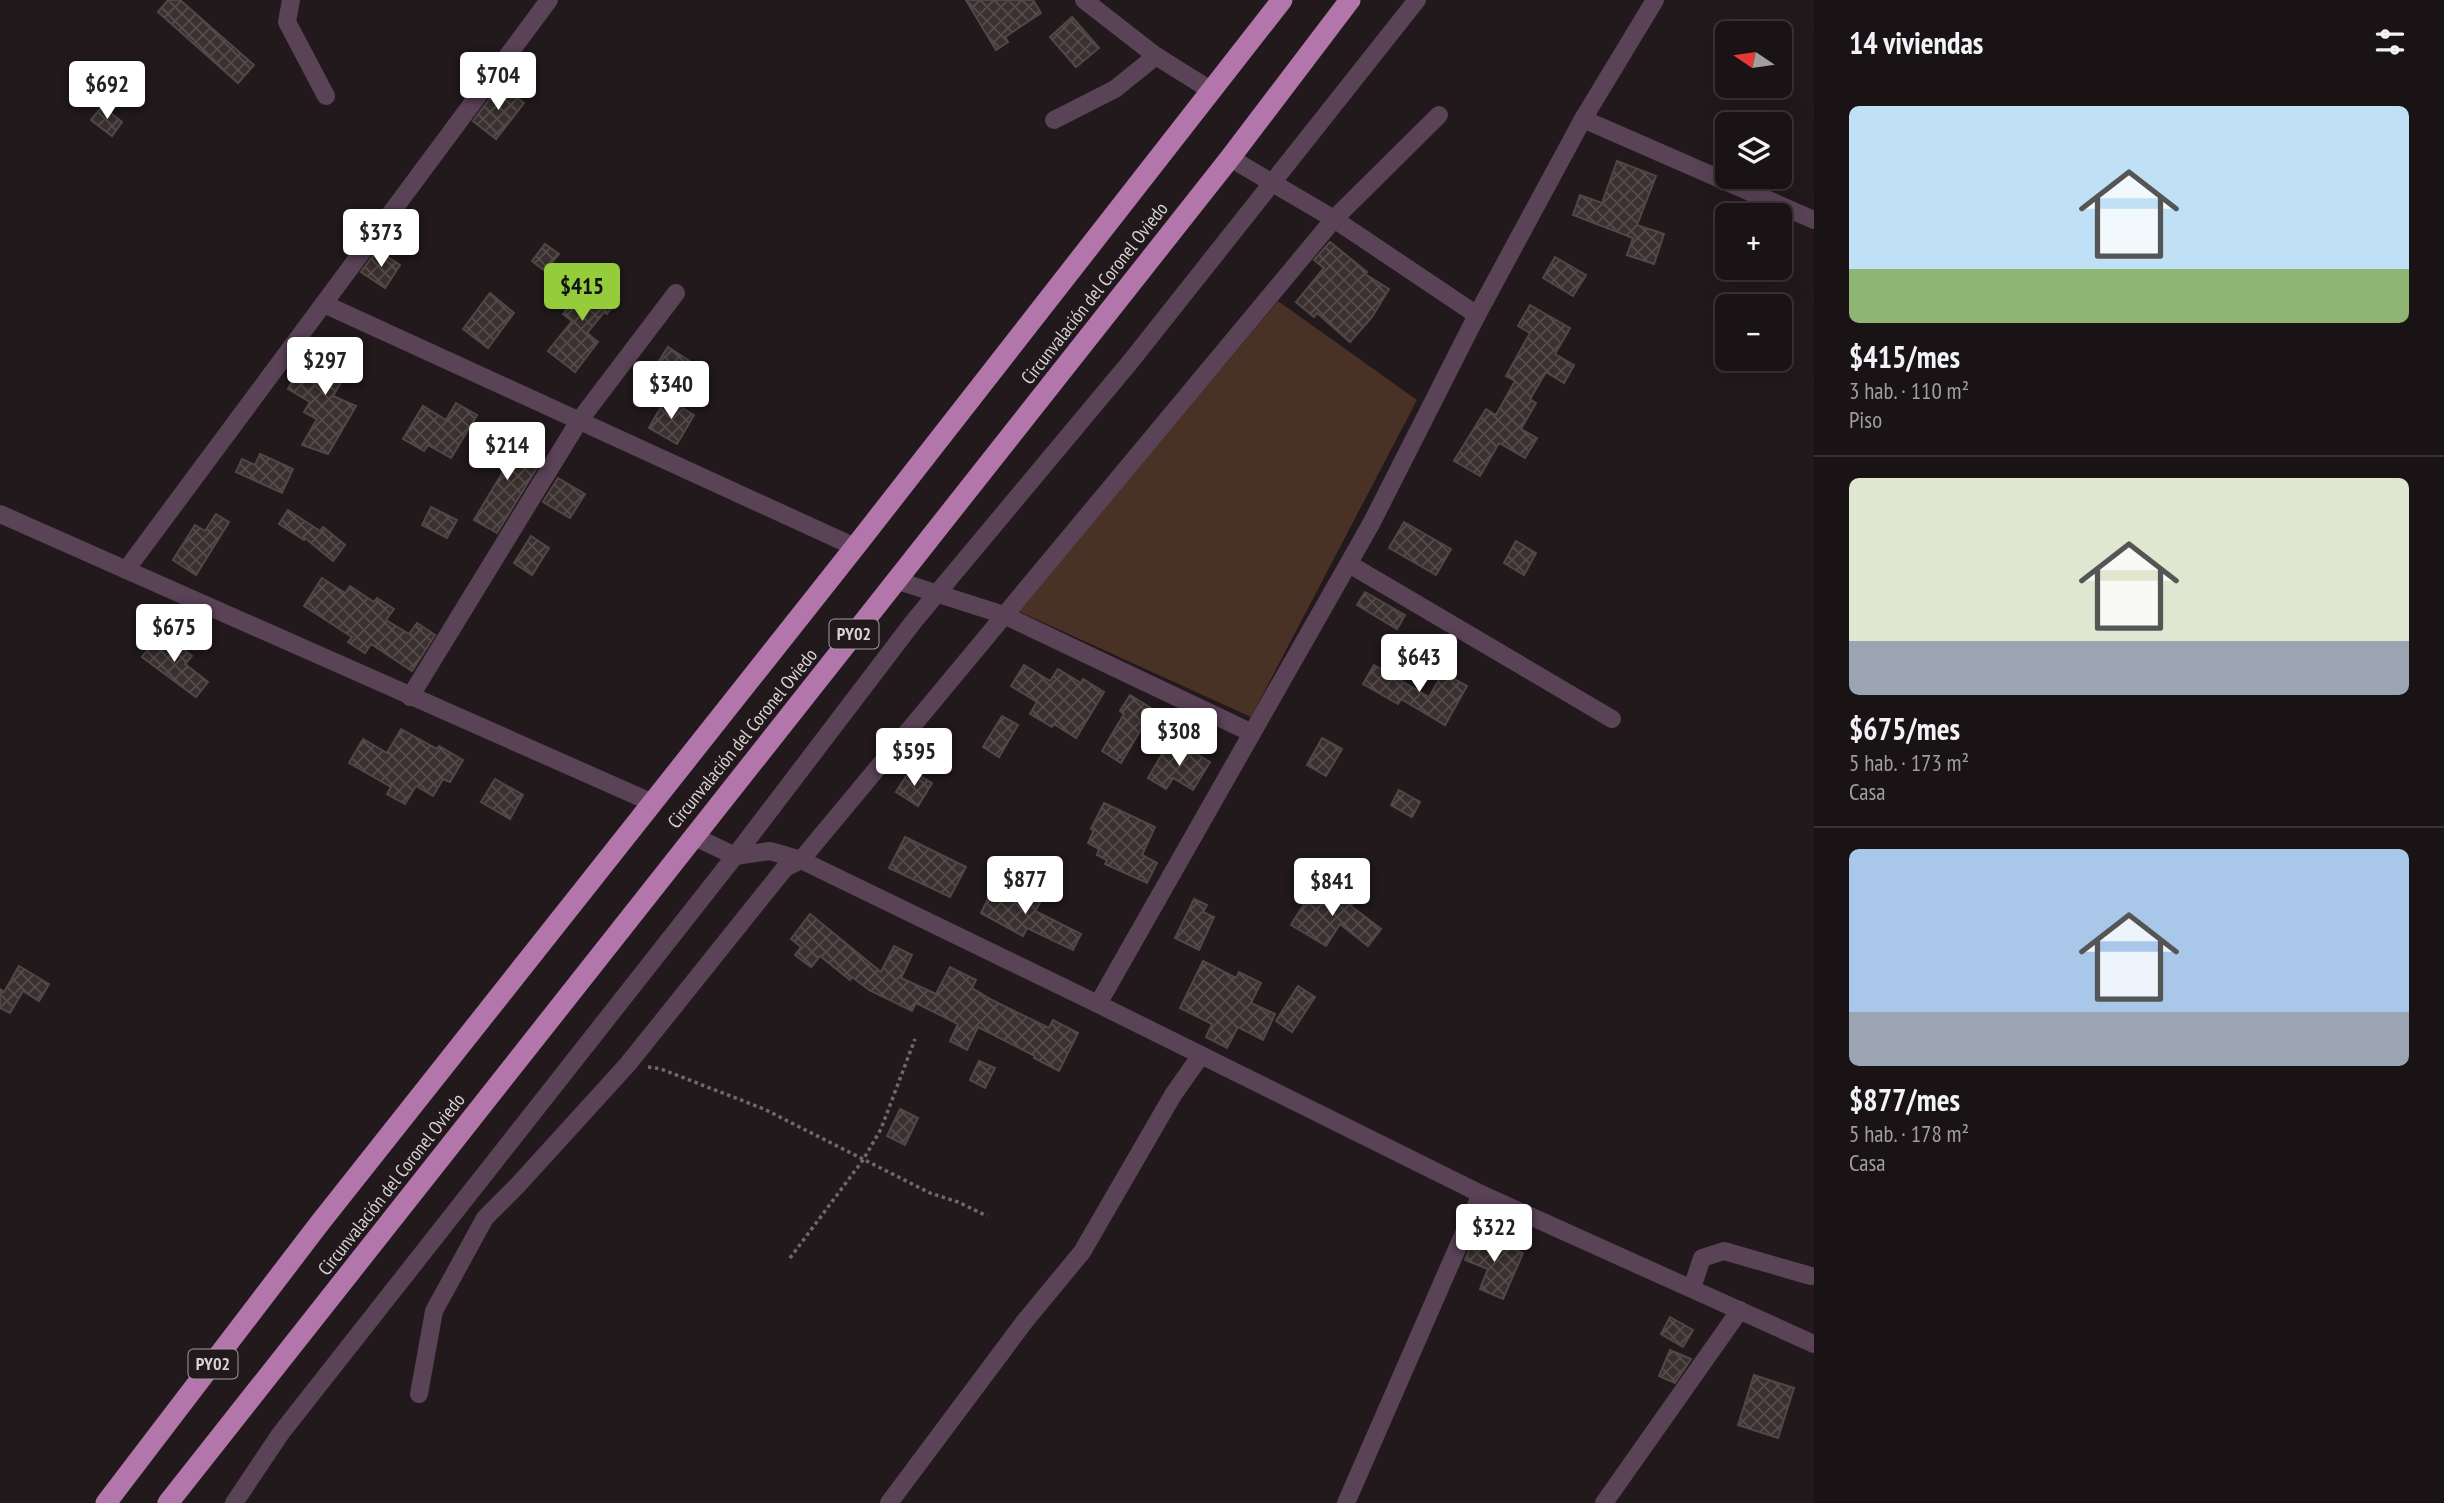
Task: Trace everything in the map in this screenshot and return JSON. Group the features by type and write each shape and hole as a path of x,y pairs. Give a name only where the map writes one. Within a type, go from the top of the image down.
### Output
{"highway":[{"name":"Circunvalación del Coronel Oviedo","path":"106,1503 319,1224 855,547 1282,0"},
{"name":"Circunvalación del Coronel Oviedo","path":"168,1503 1230,158 1350,0"}],"street":[{"path":"291,0 287,22 326,96"},
{"path":"126,570 549,0"},
{"path":"1084,0 1156,56 1212,91"},
{"path":"234,1503 281,1433 735,856 914,621 1131,361 1418,0"},
{"path":"1098,1004 1349,564 1477,315 1583,119 1655,0"},
{"path":"1054,120 1115,89 1156,56"},
{"path":"419,1394 434,1311 485,1217 517,1186 628,1064 785,868 801,860 1334,219 1439,115"},
{"path":"1583,119 1814,220"},
{"path":"1230,158 1334,219 1477,315"},
{"path":"410,697 579,421 676,293"},
{"path":"324,304 855,547"},
{"path":"0,514 653,803"},
{"path":"1349,564 1612,719"},
{"path":"895,580 1004,615 1252,733"},
{"path":"693,836 735,856 770,851 801,860 1481,1194 1814,1344"},
{"path":"889,1503 1026,1321 1082,1252 1174,1095 1201,1055"},
{"path":"1346,1503 1481,1194"},
{"path":"1692,1288 1702,1258 1724,1251 1811,1276"},
{"path":"1604,1503 1740,1310"}],"path":[{"path":"790,1258 863,1160 881,1129 915,1038"},
{"path":"628,1064 661,1069 764,1109 930,1193 958,1202 987,1216"}],"shaded area":[{"path":"1278,301 1417,400 1251,717 1018,611"}],"building":[{"path":"168,0 180,0 254,65 238,83 158,12"},
{"path":"966,0 1033,0 1041,13 1005,37 1008,42 996,50"},
{"path":"1072,17 1099,48 1076,67 1050,37"},
{"path":"500,85 524,103 496,139 473,121"},
{"path":"102,106 122,122 112,136 91,120"},
{"path":"1617,161 1656,176 1637,225 1664,234 1654,264 1627,255 1633,238 1573,215 1580,195 1602,203"},
{"path":"1330,242 1367,272 1365,274 1389,289 1372,317 1350,342 1317,313 1314,317 1296,302 1324,268 1314,260"},
{"path":"545,244 559,254 545,271 532,261"},
{"path":"377,250 400,265 385,288 361,272"},
{"path":"1555,257 1586,275 1573,296 1543,278"},
{"path":"584,274 617,300 587,333 598,342 575,372 548,351 572,321 563,314 580,293 573,288"},
{"path":"490,293 514,313 488,348 463,329"},
{"path":"1530,305 1570,328 1555,354 1574,365 1564,383 1546,372 1530,399 1536,403 1521,429 1537,438 1525,458 1499,443 1480,476 1454,461 1486,409 1496,415 1515,381 1506,376 1530,333 1518,326"},
{"path":"327,342 355,358 333,396 356,406 328,454 302,445 317,419 304,412 310,402 288,389 308,361 314,364"},
{"path":"668,347 691,362 670,394 647,379"},
{"path":"666,398 694,415 677,444 649,428"},
{"path":"456,403 477,415 451,458 428,445 424,451 403,439 423,406 446,420"},
{"path":"514,424 527,432 515,452 538,466 497,533 474,520 507,465 495,457"},
{"path":"260,454 293,469 282,493 236,472 242,459 255,465"},
{"path":"558,478 585,494 570,518 543,502"},
{"path":"431,507 457,520 447,538 422,525"},
{"path":"288,510 320,531 323,527 345,545 333,561 305,538 304,540 279,524"},
{"path":"216,514 229,522 196,575 173,560 195,525 205,531"},
{"path":"1404,522 1451,549 1436,575 1389,548"},
{"path":"531,536 549,548 532,575 514,563"},
{"path":"1516,541 1536,553 1524,575 1504,563"},
{"path":"322,578 345,593 350,586 374,602 377,598 394,609 386,620 409,634 417,623 435,635 412,671 371,644 365,653 348,642 352,637 304,606"},
{"path":"1365,592 1405,615 1397,629 1357,605"},
{"path":"161,632 192,656 185,664 208,682 196,697 142,657"},
{"path":"1024,665 1050,681 1058,669 1081,683 1083,679 1104,692 1076,738 1054,724 1052,727 1030,714 1037,702 1011,686"},
{"path":"1374,665 1429,697 1443,673 1467,686 1445,725 1401,699 1398,704 1363,684"},
{"path":"1130,695 1151,708 1121,763 1102,751 1124,714 1120,711"},
{"path":"1002,716 1018,725 999,757 983,747"},
{"path":"401,729 463,760 450,782 443,779 433,796 416,786 405,804 387,794 391,787 349,763 363,739 387,753"},
{"path":"1322,738 1342,749 1326,776 1307,765"},
{"path":"1168,744 1186,756 1190,750 1210,762 1193,790 1173,778 1166,789 1148,778"},
{"path":"910,770 932,783 918,806 896,792"},
{"path":"495,779 523,795 510,819 481,802"},
{"path":"1399,790 1420,802 1412,817 1391,805"},
{"path":"1104,803 1155,827 1142,855 1157,863 1147,883 1105,864 1107,860 1097,855 1099,849 1088,843 1094,830 1091,829"},
{"path":"905,837 966,867 950,897 889,868"},
{"path":"997,880 1040,903 1035,911 1081,934 1073,950 1027,928 1023,936 981,913"},
{"path":"1318,882 1352,904 1351,906 1381,929 1368,946 1340,924 1326,946 1291,925"},
{"path":"1194,899 1207,905 1203,912 1214,917 1199,950 1175,938"},
{"path":"810,914 881,972 894,946 912,955 901,978 936,994 950,967 976,980 972,988 992,1000 1049,1028 1053,1020 1078,1033 1059,1071 978,1027 967,1050 950,1041 958,1024 916,1003 912,1011 869,990 852,977 850,980 820,956 811,967 795,955 801,947 791,939"},
{"path":"1203,961 1236,978 1239,972 1261,983 1251,1003 1275,1014 1263,1040 1238,1027 1227,1048 1206,1037 1212,1024 1180,1008"},
{"path":"19,966 49,984 39,1001 23,991 10,1013 0,1008 0,989 4,992"},
{"path":"1298,986 1315,997 1292,1032 1276,1021"},
{"path":"979,1061 995,1068 985,1088 970,1080"},
{"path":"900,1109 918,1118 905,1145 887,1136"},
{"path":"1476,1234 1523,1253 1503,1299 1480,1289 1488,1269 1465,1260"},
{"path":"1670,1317 1693,1330 1683,1347 1661,1334"},
{"path":"1670,1350 1691,1359 1675,1383 1659,1376"},
{"path":"1754,1375 1794,1388 1778,1438 1738,1425"}]}
